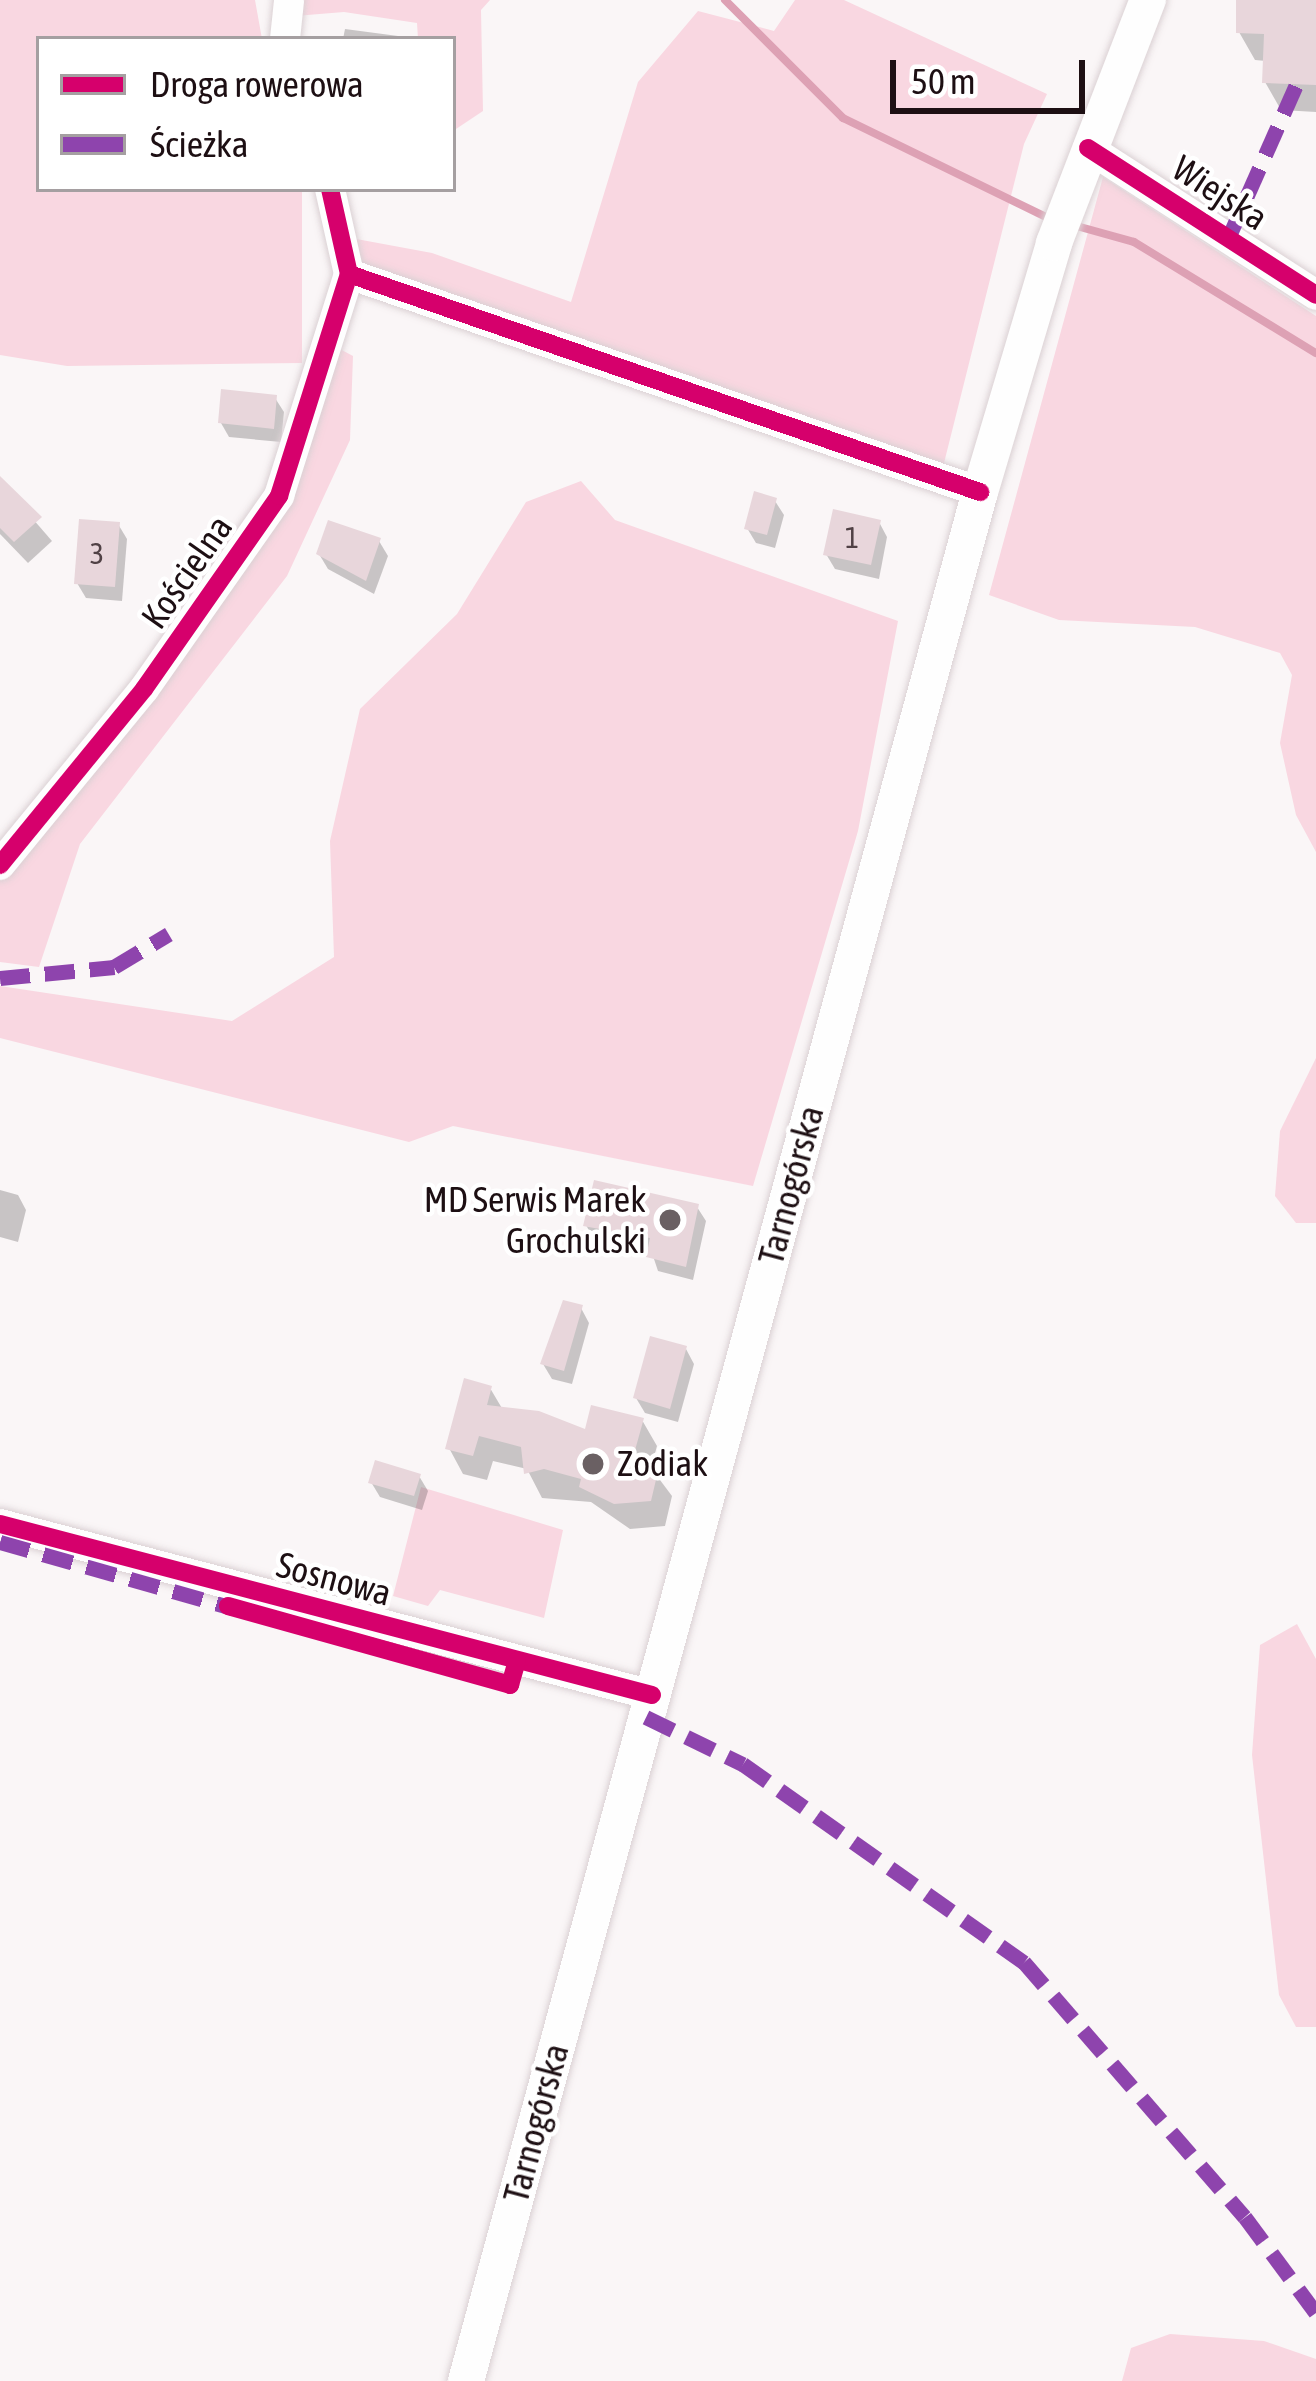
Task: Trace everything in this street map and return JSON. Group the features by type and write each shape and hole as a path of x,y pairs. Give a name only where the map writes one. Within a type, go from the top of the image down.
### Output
{"main road":[{"name":"Tarnogórska","path":"466,2381 980,492 1054,244 1148,0"}],"street":[{"path":"285,36 289,0"},
{"name":"Wiejska","path":"1088,148 1316,295"},
{"path":"331,192 349,274 980,492"},
{"name":"Kościelna","path":"0,865 144,689 279,496 349,274"},
{"name":"Sosnowa","path":"0,1524 652,1695"}],"shaded area":[{"path":"0,0 255,0 261,36 36,36 36,192 302,192 302,363 67,366 0,355"},
{"path":"297,0 490,0 481,10 483,111 456,129 456,36 418,36 417,23 344,12 295,16"},
{"path":"795,0 844,0 1047,94 1024,144 943,467 356,271 351,238 432,253 571,302 638,82 698,11 774,31"},
{"path":"1103,177 1316,316 1316,852 1296,815 1280,743 1292,675 1280,653 1195,627 1059,620 989,595"},
{"path":"323,340 353,356 350,440 287,576 80,844 39,967 0,962 0,865 279,496"},
{"path":"581,481 615,520 898,621 858,831 753,1186 453,1126 409,1142 0,1038 0,986 232,1021 334,957 330,841 360,709 457,614 526,502"},
{"path":"1316,1058 1316,1223 1296,1223 1275,1196 1280,1131"},
{"path":"421,1487 563,1530 544,1618 440,1590 428,1606 393,1596"},
{"path":"1297,1624 1316,1659 1316,2027 1296,2027 1279,1995 1252,1755 1260,1645"},
{"path":"1170,2334 1264,2341 1316,2359 1316,2381 1122,2381 1131,2348"}],"building":[{"path":"1236,0 1316,0 1316,85 1262,83 1264,34 1236,33"},
{"path":"221,389 277,395 274,429 218,423"},
{"path":"0,476 42,517 14,542 0,528"},
{"path":"754,491 777,498 767,535 744,529"},
{"path":"833,509 881,520 871,565 823,555"},
{"path":"79,519 120,522 115,587 74,584"},
{"path":"328,520 381,538 366,581 316,554"},
{"path":"594,1180 699,1204 686,1267 646,1257 650,1238 583,1226"},
{"path":"563,1300 583,1305 564,1371 540,1364"},
{"path":"650,1336 687,1346 670,1409 633,1398"},
{"path":"464,1378 492,1386 487,1405 539,1411 585,1429 591,1405 644,1418 632,1461 659,1467 651,1501 614,1504 579,1487 581,1479 544,1469 524,1474 521,1447 479,1436 473,1456 445,1449"},
{"path":"375,1460 421,1474 414,1496 368,1483"}],"waterway":[{"path":"725,0 843,118 1052,220"},
{"path":"1073,225 1134,242 1316,353"}],"marked path":[{"path":"1229,237 1298,81"},
{"path":"0,978 114,967 169,934"},
{"path":"0,1542 234,1608"},
{"path":"646,1717 743,1764 1024,1962 1245,2217 1316,2313"}],"cycle path":[{"path":"1088,148 1316,295"},
{"path":"0,865 144,689 279,496 349,274 331,192"},
{"path":"349,274 980,492"},
{"path":"0,1524 652,1695"},
{"path":"228,1606 510,1685 517,1661"}],"place":[{"name":"MD Serwis Marek Grochulski","path":"670,1220"},
{"name":"Zodiak","path":"593,1464"}]}
